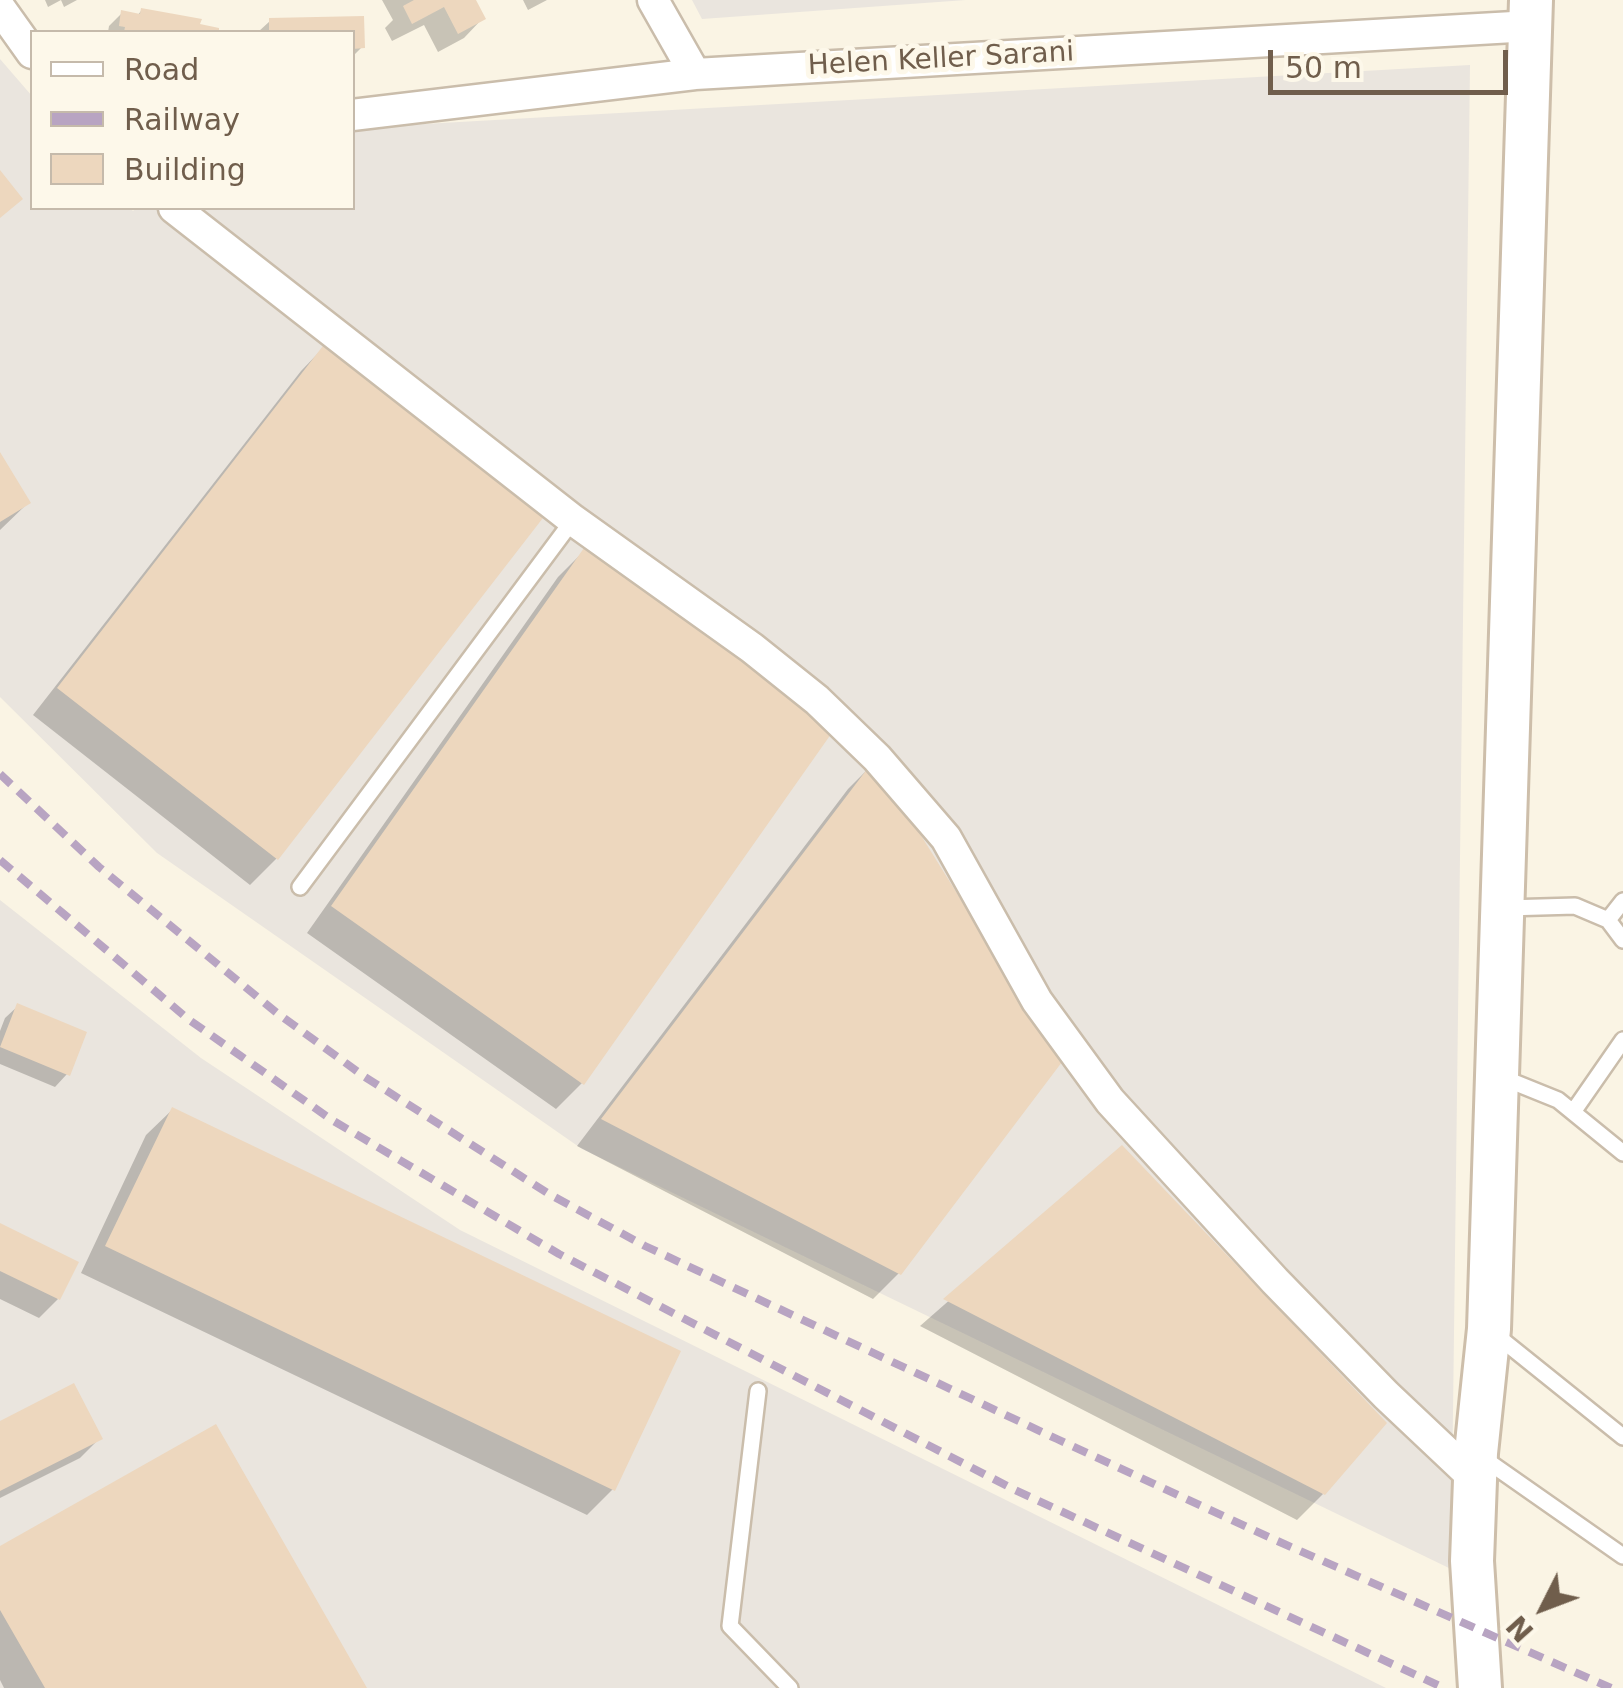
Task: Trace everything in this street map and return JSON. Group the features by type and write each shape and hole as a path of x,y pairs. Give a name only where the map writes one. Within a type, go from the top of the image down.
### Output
{"street":[{"path":"652,0 694,74"},
{"path":"0,8 30,50"},
{"path":"1480,1688 1472,1562 1489,1329 1531,13"},
{"name":"Helen Keller Sarani","path":"355,115 694,74 1531,13"},
{"path":"177,210 573,520 817,700 876,758 946,838 1038,1000 1110,1102 1386,1396 1476,1466"}],"lane":[{"path":"300,887 573,520"},
{"path":"1608,920 1623,901"},
{"path":"1502,908 1576,906 1608,920 1623,940"},
{"path":"1572,1112 1623,1040"},
{"path":"1497,1075 1558,1100 1623,1153"},
{"path":"1489,1329 1623,1437"},
{"path":"758,1391 730,1626 790,1688"},
{"path":"1476,1466 1623,1556"}],"shaded area":[{"path":"692,0 966,0 702,19"},
{"path":"0,59 30,94 30,210 133,211 355,210 355,128 1470,65 1451,1569 582,1149 157,853 0,697"},
{"path":"0,900 201,1058 460,1230 1386,1688 0,1688"}],"building":[{"path":"414,0 476,0 486,19 458,34 444,7 412,24 403,6"},
{"path":"141,8 202,19 200,24 219,30 124,30 119,26 121,10 140,14"},
{"path":"364,16 365,48 355,49 355,30 269,30 269,18"},
{"path":"0,170 23,199 0,218"},
{"path":"326,342 546,514 278,860 57,688"},
{"path":"0,452 31,503 0,522"},
{"path":"584,548 836,727 584,1085 331,906"},
{"path":"874,760 1062,1062 901,1275 601,1119"},
{"path":"17,1003 87,1032 70,1076 0,1047"},
{"path":"172,1107 681,1351 615,1491 105,1246"},
{"path":"1122,1145 1387,1423 1325,1495 943,1299"},
{"path":"0,1223 79,1262 60,1300 0,1271"},
{"path":"74,1383 103,1439 0,1491 0,1421"},
{"path":"216,1424 367,1688 45,1688 0,1610 0,1546"}],"railway":[{"path":"0,774 99,867 277,1013 365,1077 549,1194 645,1246 1057,1439 1611,1688"},
{"path":"0,860 188,1019 332,1120 559,1254 1013,1489 1444,1688"}]}
